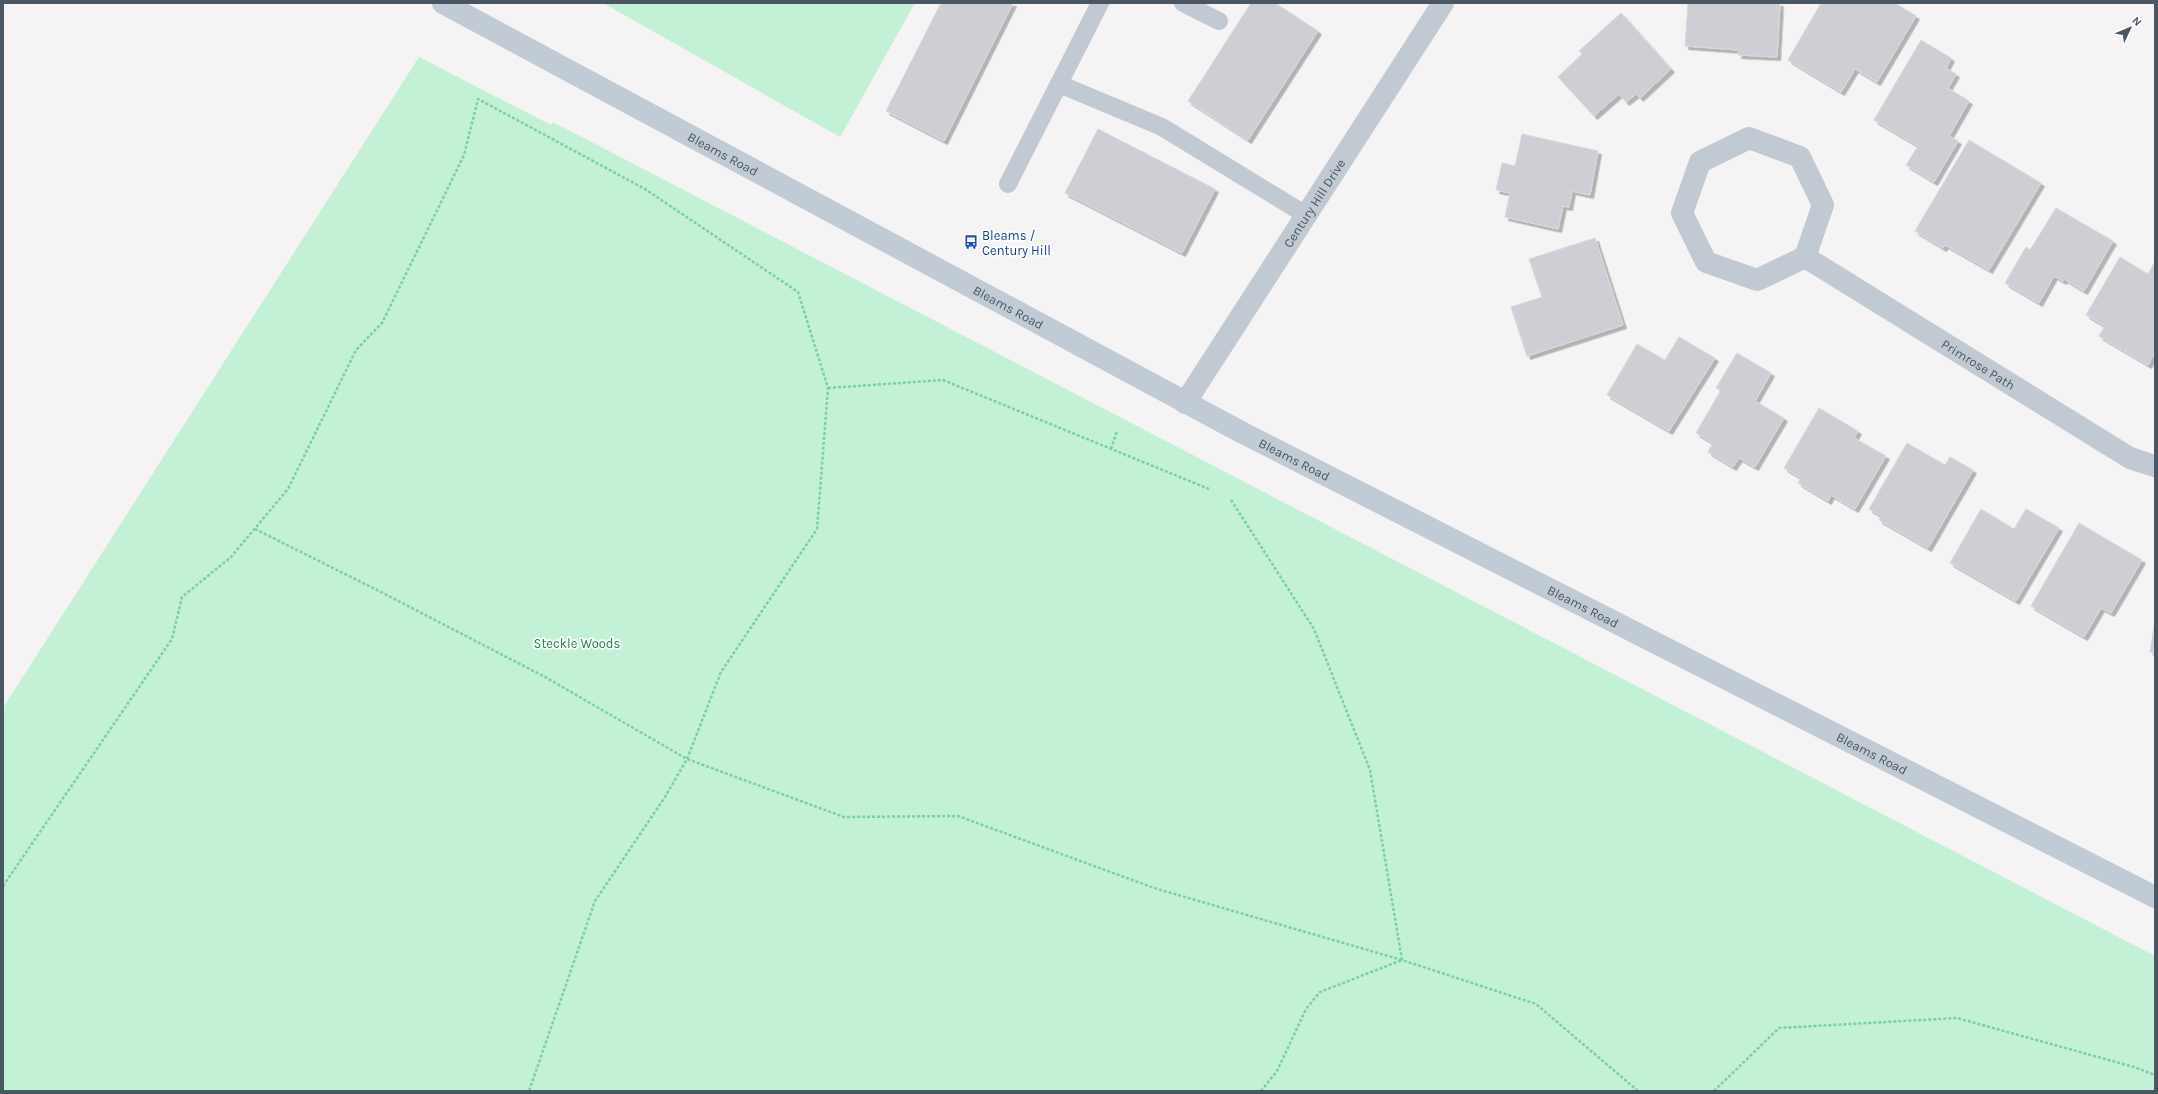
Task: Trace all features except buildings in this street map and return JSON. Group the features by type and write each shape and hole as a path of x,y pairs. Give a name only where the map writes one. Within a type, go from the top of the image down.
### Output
{"main road":[{"name":"Bleams Road","path":"443,3 1185,403 2155,897"}],"street":[{"name":"Century Hill Drive","path":"1185,403 1443,3"},
{"path":"1749,138 1800,156 1823,205 1805,257 1756,280 1706,262 1682,212 1700,162 1749,138"},
{"name":"Primrose Path","path":"1805,257 2130,458 2155,466"}],"lane":[{"path":"1008,184 1100,3"},
{"path":"1183,3 1218,21"},
{"path":"1058,84 1162,127 1306,215"}],"path":[{"path":"3,886 172,639 182,597 231,557 288,489 356,350 382,323 464,155 478,99 645,189 798,292 828,388 817,529 721,672 687,759 664,797 595,901 529,1091"},
{"path":"828,388 943,380 1209,489"},
{"path":"1111,449 1117,431"},
{"path":"1231,500 1314,629 1370,770 1402,960"},
{"path":"255,529 545,677 687,759 844,817 958,816 1154,888 1402,960 1536,1004 1638,1091"},
{"path":"1261,1091 1277,1071 1306,1009 1320,992 1402,960"},
{"path":"1714,1091 1779,1028 1956,1018 2134,1067 2155,1075"}],"green space":[{"path":"603,3 915,3 840,137"},
{"name":"Steckle Woods","path":"419,57 551,125 553,122 2155,956 2155,1091 3,1091 3,708"}],"place":[{"name":"Bleams / Century Hill","path":"971,242"}]}
